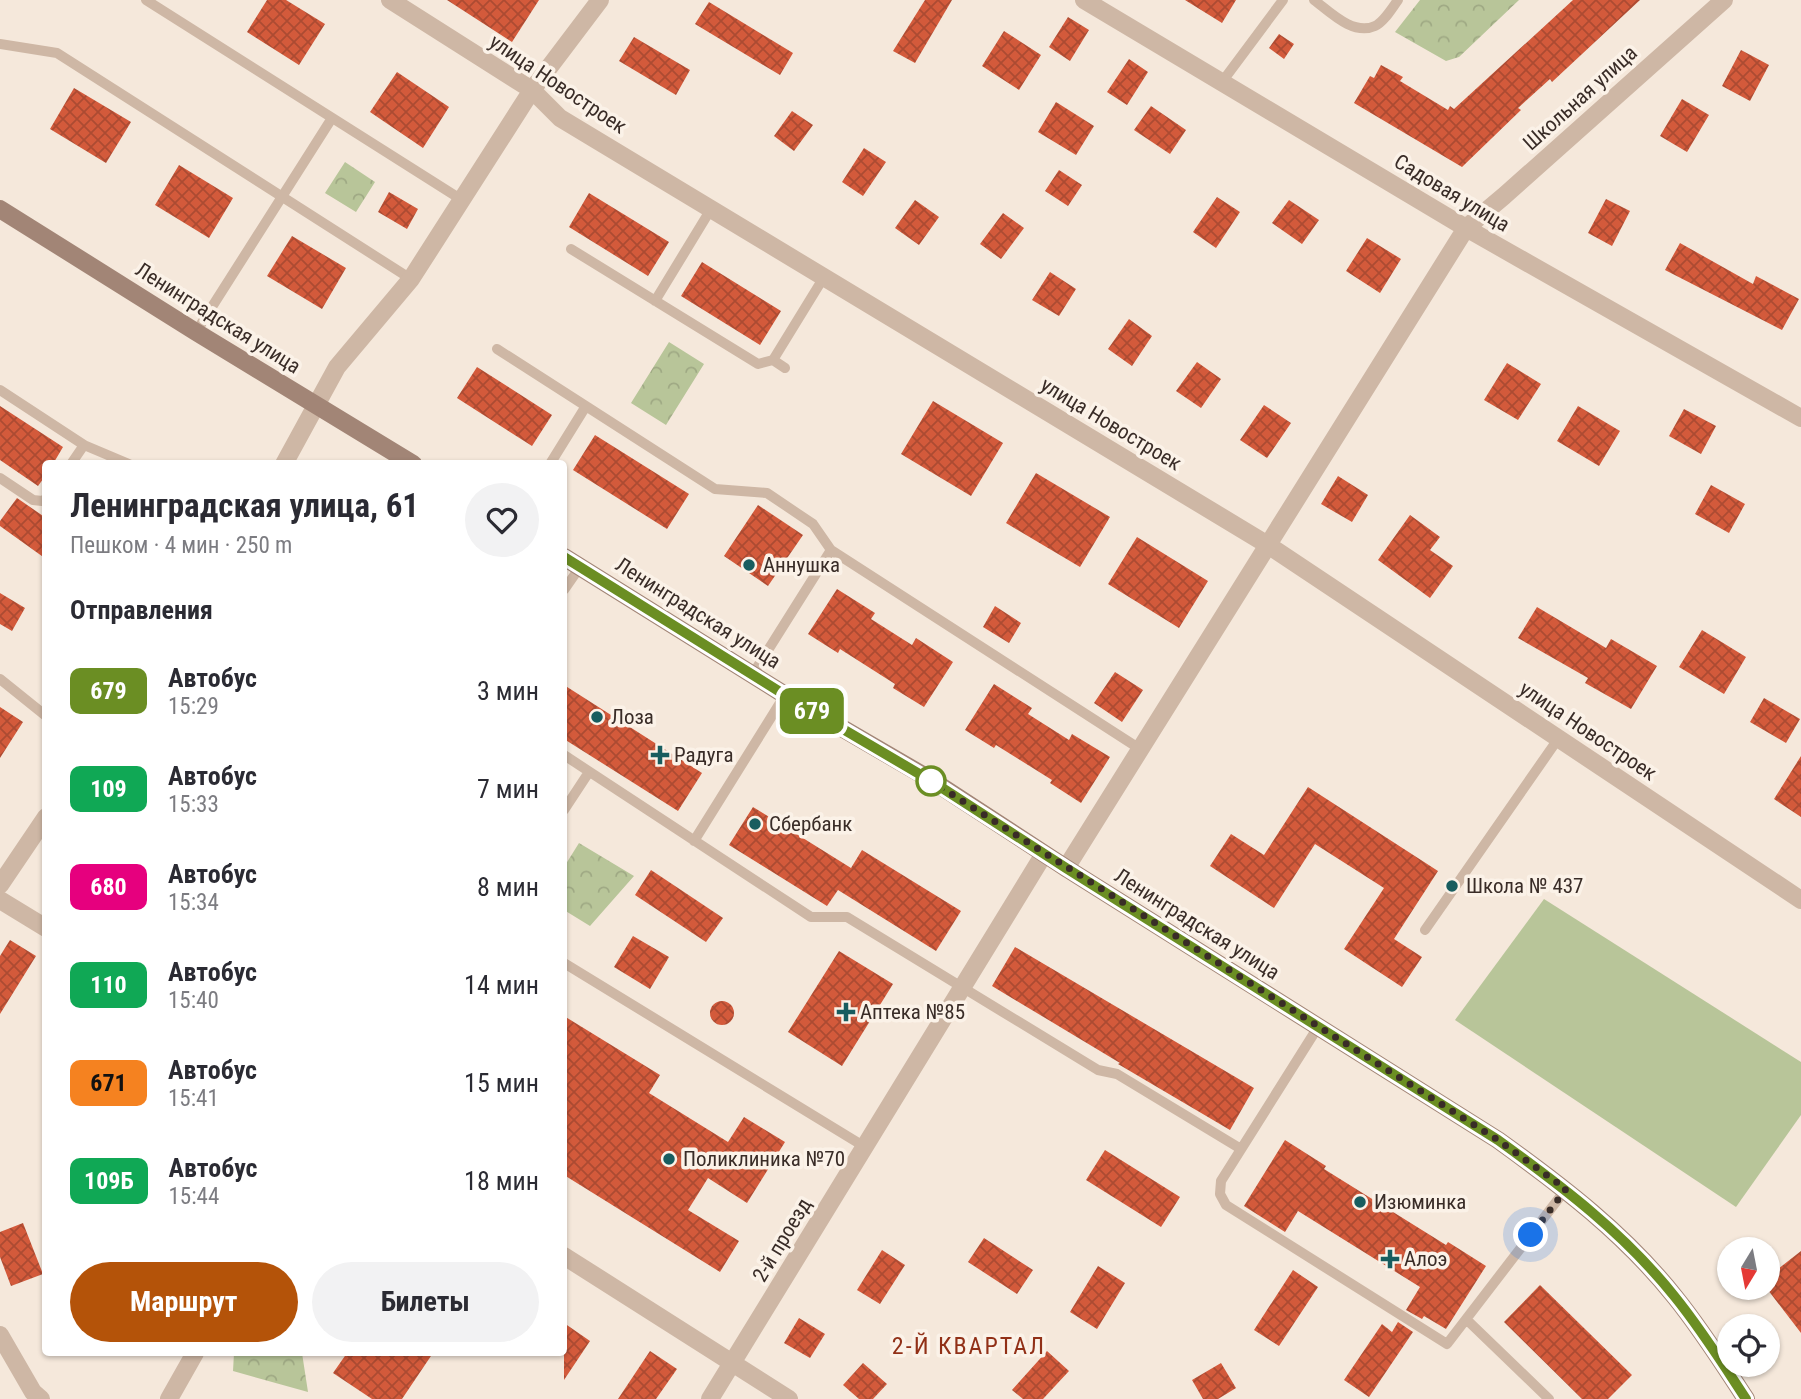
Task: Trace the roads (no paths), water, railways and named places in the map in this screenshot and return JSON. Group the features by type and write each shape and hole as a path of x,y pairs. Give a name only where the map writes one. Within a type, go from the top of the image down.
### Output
{"main road":[{"name":"Ленинградская улица","path":"0,209 406,460"},
{"name":"Ленинградская улица","path":"567,559 785,695 933,782 1498,1140 1566,1189 1613,1231 1675,1296 1746,1399"}],"street":[{"name":"улица Новостроек","path":"390,0 532,90 560,118 1268,545 1801,900"},
{"path":"286,460 337,368 411,279 532,90 600,0"},
{"name":"Садовая улица","path":"1084,0 1466,228 1801,418"},
{"name":"Школьная улица","path":"1066,868 1466,228 1724,0"},
{"path":"0,885 42,823"},
{"name":"2-й проезд","path":"710,1399 1044,854"},
{"path":"0,900 42,926"},
{"path":"567,1258 789,1399"},
{"path":"0,1335 33,1392 41,1399"},
{"path":"169,1399 193,1356"}],"lane":[{"path":"146,0 462,200"},
{"path":"1222,82 1283,0"},
{"path":"1314,0 1351,26 1365,28 1377,25 1398,0"},
{"path":"0,44 57,53 411,279"},
{"path":"196,332 332,118"},
{"path":"655,301 711,209"},
{"path":"570,249 758,364 773,360 824,277"},
{"path":"497,349 715,489 767,493 813,524 831,550 1140,749"},
{"path":"773,360 785,368"},
{"path":"0,390 83,445 119,460"},
{"path":"552,460 586,406"},
{"path":"74,460 83,445"},
{"path":"0,478 33,500 42,501"},
{"path":"752,674 831,550"},
{"path":"567,586 580,567"},
{"path":"0,679 42,713"},
{"path":"694,841 785,695"},
{"path":"1425,930 1558,738"},
{"path":"567,757 811,917 847,917 1098,1070 1117,1074 1241,1149"},
{"path":"567,805 589,772"},
{"path":"567,965 865,1147"},
{"path":"1318,1027 1221,1181 1220,1194 1226,1205 1447,1344 1566,1189"},
{"path":"1467,1320 1549,1399"}],"place":[{"name":"Аннушка","path":"749,565"},
{"name":"Лоза","path":"597,717"},
{"name":"Радуга","path":"660,755"},
{"name":"Сбербанк","path":"755,824"},
{"name":"Школа № 437","path":"1452,886"},
{"name":"Аптека №85","path":"846,1012"},
{"name":"Поликлиника №70","path":"669,1159"},
{"name":"Изюминка","path":"1360,1202"},
{"name":"Алоэ","path":"1390,1259"}],"district":[{"name":"2-Й КВАРТАЛ","path":"969,1346"}]}
